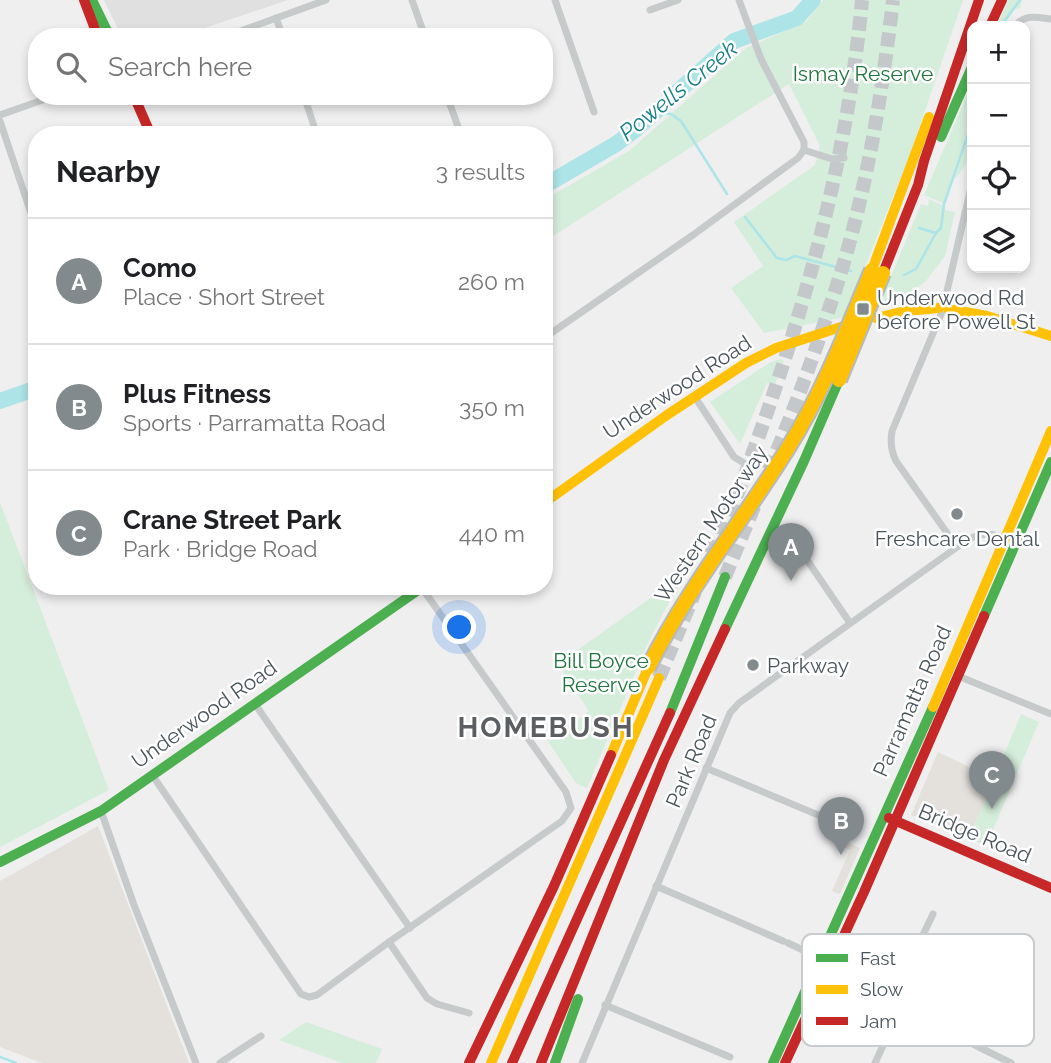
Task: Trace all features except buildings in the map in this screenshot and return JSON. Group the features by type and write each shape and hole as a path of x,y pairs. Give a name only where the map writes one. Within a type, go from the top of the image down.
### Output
{"main road":[{"path":"84,0 95,28"},
{"path":"92,0 106,28"},
{"name":"Western Motorway","path":"541,1063 664,760 799,472 839,380 969,0"},
{"name":"Western Motorway","path":"469,1063 554,886 648,668 678,608 787,450 811,409 918,186 979,0"},
{"path":"992,21 1002,0"},
{"path":"918,186 967,78"},
{"path":"139,105 148,126"},
{"path":"876,318 905,311 943,308 986,316 1051,336"},
{"name":"Underwood Road","path":"553,497 722,377 776,348 844,326"},
{"name":"Parramatta Road","path":"1011,541 1051,431"},
{"name":"Parramatta Road","path":"838,934 1011,541 1051,462"},
{"name":"Western Motorway","path":"512,1063 664,727 724,577"},
{"name":"Underwood Road","path":"0,862 101,811 411,595"},
{"path":"491,1063 659,678"},
{"name":"Bridge Road","path":"889,818 1051,888"},
{"path":"555,1063 597,947 632,835"},
{"name":"Parramatta Road","path":"774,1063 802,1008"},
{"name":"Parramatta Road","path":"785,1063 802,1020"}],"street":[{"path":"249,28 326,0"},
{"path":"412,0 422,28"},
{"path":"555,0 594,113"},
{"path":"650,10 678,0"},
{"path":"553,332 693,236 798,158 804,150 804,142 762,61 739,0"},
{"path":"1020,21 1029,17 1051,19"},
{"path":"276,18 280,28"},
{"path":"0,115 28,105"},
{"path":"307,105 314,126"},
{"path":"450,105 458,126"},
{"path":"0,121 28,204"},
{"path":"804,150 832,159 845,158"},
{"path":"957,547 896,461 891,452 890,439 943,308 967,204"},
{"path":"695,397 734,457 744,463"},
{"name":"Park Road","path":"582,1063 706,768 730,713 739,702 976,535 993,533 1011,541"},
{"path":"797,549 850,624"},
{"path":"153,776 301,993 309,997 317,995 562,821 571,808 565,792 428,595"},
{"path":"953,674 1051,714"},
{"path":"255,704 410,928"},
{"path":"706,768 855,830"},
{"path":"101,811 134,905 196,1063"},
{"path":"656,886 802,951"},
{"path":"923,934 933,914"},
{"path":"389,942 427,998 437,1004 469,1013"},
{"path":"606,1005 730,1057"},
{"path":"220,1063 261,1036"},
{"path":"875,1063 883,1046"},
{"path":"976,1046 1011,1063"}],"shaded area":[{"path":"104,0 288,0 205,28 118,28"},
{"path":"938,752 994,779 969,838 911,815"},
{"path":"98,826 189,1063 42,1063 0,1047 0,881"},
{"path":"834,836 860,848 840,894 832,891 850,850 832,842"}],"green space":[{"name":"Ismay Reserve","path":"823,0 963,0 909,157 845,317 764,333 731,288 763,266 734,222 815,165 820,146 789,84 553,236 553,195 629,151 746,48 806,22"},
{"path":"1008,0 1022,0 1020,8 1013,10 1004,21 999,21"},
{"path":"967,96 967,135 943,203 924,195"},
{"path":"967,141 967,160 954,179"},
{"path":"929,199 946,207 945,210 955,212 945,256 925,282 907,295 880,303 921,204 928,206"},
{"path":"784,360 775,385 767,383 740,444 710,402 769,363"},
{"path":"0,502 28,576 28,595 35,595 109,790 0,847"},
{"name":"Bill Boyce Reserve","path":"683,575 647,645 587,788 576,783 548,741 589,711 558,664"},
{"path":"1021,714 1039,722 986,846 969,838"},
{"path":"306,1022 382,1049 376,1063 342,1063 279,1040"}],"waterway":[{"name":"Powells Creek","path":"553,181 635,130 734,41 797,18 813,0"},
{"path":"1005,21 1020,0"},
{"path":"654,112 671,114 681,121 727,194"},
{"path":"904,275 916,269 941,228 944,204 967,137"},
{"path":"745,217 777,258 786,260 795,256 851,271"},
{"path":"919,228 936,233"},
{"name":"Powells Creek","path":"0,401 28,391"},
{"path":"0,1057 16,1063"}],"tunnel":[{"path":"711,554 748,468 790,344 822,231 846,116 862,0"},
{"path":"769,470 816,348 842,269 870,155 893,0"},
{"path":"725,577 756,502"},
{"path":"659,678 695,592"}],"traffic: fast":[{"path":"92,0 106,28"},
{"path":"941,137 967,78"},
{"path":"725,629 839,380"},
{"path":"984,616 1051,462"},
{"path":"670,713 725,577"},
{"path":"0,862 101,811 411,595"},
{"path":"831,934 933,707"},
{"path":"773,1063 802,998"},
{"path":"555,1063 578,999"}],"traffic: slow":[{"path":"872,270 929,117"},
{"path":"648,668 680,611 801,427 834,360 872,270"},
{"path":"839,380 883,273"},
{"path":"876,318 905,311 939,308"},
{"path":"948,309 987,316 1051,336"},
{"path":"553,497 667,415 746,363 776,348 844,326"},
{"path":"933,707 1051,431"},
{"path":"611,755 648,668"},
{"path":"491,1063 659,678"}],"traffic: jam":[{"path":"84,0 95,28"},
{"path":"883,273 918,185 979,0"},
{"path":"992,21 1002,0"},
{"path":"138,105 147,126"},
{"path":"845,934 984,616"},
{"path":"541,1063 664,760 725,629"},
{"path":"512,1063 670,713"},
{"path":"469,1063 554,886 611,755"},
{"path":"889,818 1051,888"},
{"path":"785,1063 802,1026"}],"place":[{"name":"Underwood Rd before Powell St","path":"863,309"},
{"name":"Freshcare Dental","path":"957,514"},
{"name":"Como","path":"791,581"},
{"name":"Parkway","path":"753,665"},
{"name":"Crane Street Park","path":"992,809"},
{"name":"Plus Fitness","path":"841,855"}],"district":[{"name":"HOMEBUSH","path":"546,727"}]}
